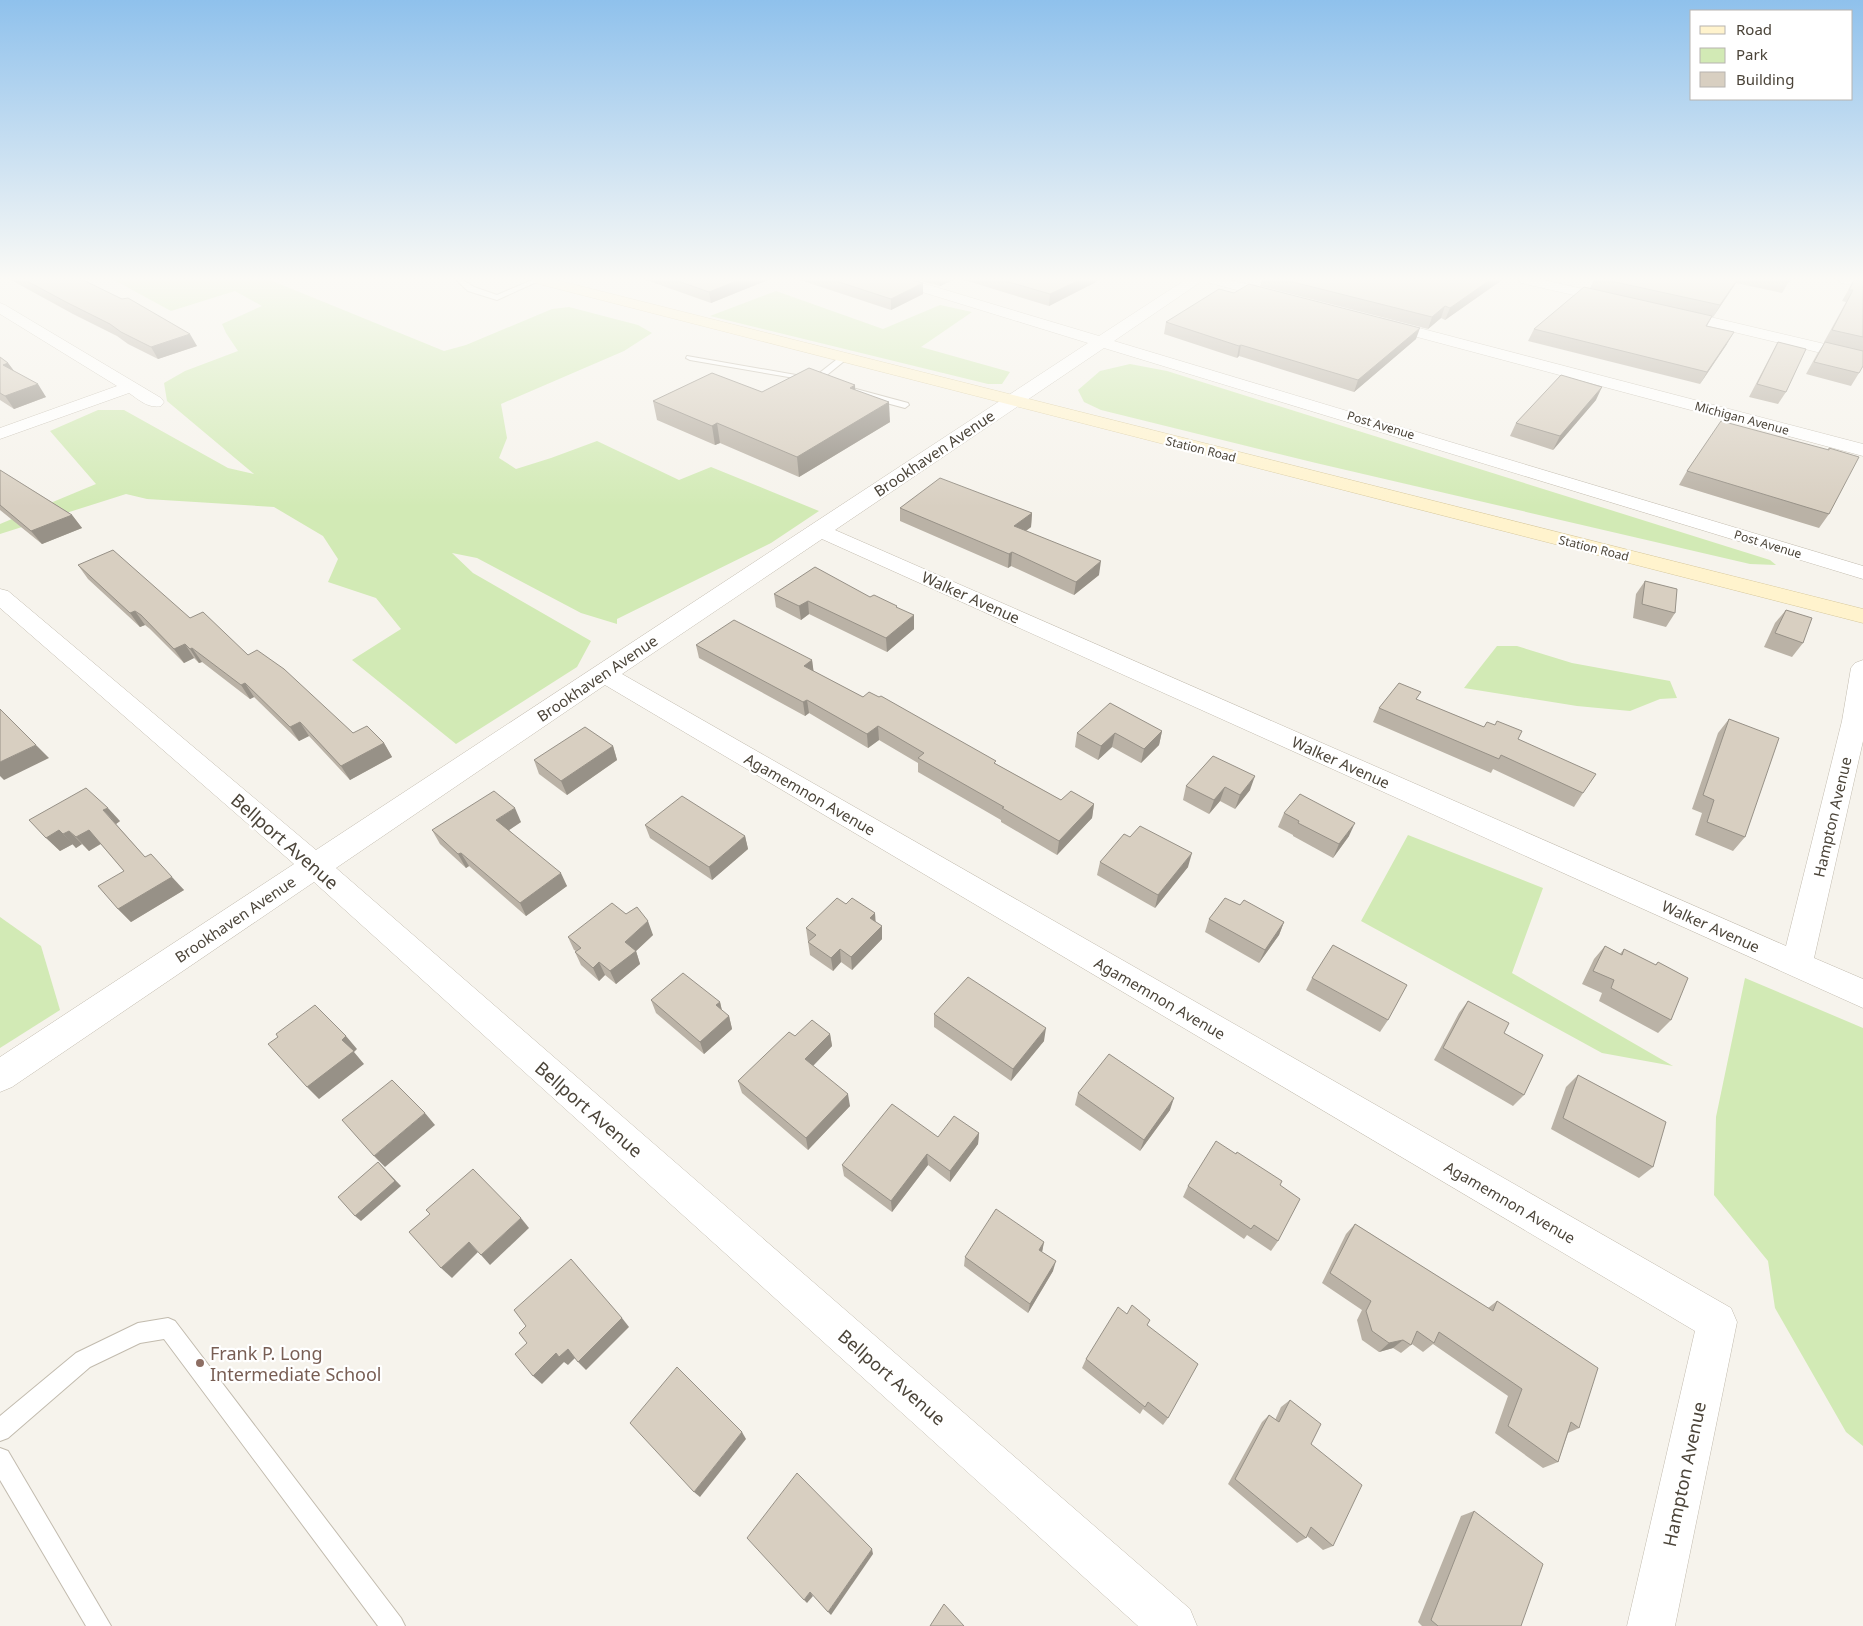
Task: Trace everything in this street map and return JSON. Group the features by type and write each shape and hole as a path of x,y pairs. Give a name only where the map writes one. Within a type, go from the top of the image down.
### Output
{"main road":[{"name":"Station Road","path":"836,356 1863,616"}],"street":[{"path":"79,356 155,402"},
{"name":"Brookhaven Avenue","path":"0,1076 1080,356"},
{"name":"Post Avenue","path":"1152,356 1863,572"},
{"name":"Michigan Avenue","path":"1504,356 1863,450"},
{"path":"0,434 130,387"},
{"name":"Walker Avenue","path":"819,530 1863,994"},
{"name":"Bellport Avenue","path":"0,596 314,866 1173,1626"},
{"name":"Hampton Avenue","path":"1797,964 1859,722 1863,668"},
{"name":"Agamemnon Avenue","path":"604,674 1717,1322"},
{"name":"Hampton Avenue","path":"1651,1626 1717,1322"}],"lane":[{"path":"690,358 816,380 905,405"},
{"path":"816,380 844,358"},
{"path":"0,1430 83,1360 138,1333 168,1328 392,1626"},
{"path":"0,1459 99,1626"}],"green space":[{"path":"225,356 613,356 501,404 507,438 499,458 516,469 597,441 679,480 711,467 819,511 771,543 617,619 617,624 581,613 477,558 452,553 473,573 591,641 577,667 456,744 352,660 401,629 376,598 328,582 338,559 323,536 274,507 147,499 126,494 0,534 0,524 96,484 50,431 98,410 124,410 228,468 254,474 167,401 164,383 185,371"},
{"path":"873,356 953,356 1010,372 1002,384 988,384"},
{"path":"1130,364 1167,371 1770,560 1776,565 1750,564 1316,463 1101,410 1084,402 1078,390 1100,371"},
{"path":"1497,646 1517,646 1572,663 1670,681 1677,698 1660,699 1630,711 1577,706 1464,688"},
{"path":"1408,835 1543,888 1512,973 1673,1066 1602,1053 1361,921"},
{"path":"0,917 41,946 60,1010 0,1048"},
{"path":"1745,978 1863,1028 1863,1446 1846,1432 1775,1308 1768,1261 1714,1195 1716,1117"}],"building":[{"path":"1277,356 1387,356 1358,380"},
{"path":"1642,356 1718,356 1707,372"},
{"path":"1771,356 1803,356 1786,392 1757,384"},
{"path":"1817,356 1863,356 1863,366 1859,373 1814,362"},
{"path":"0,357 8,363 3,365 38,384 5,396 0,393"},
{"path":"809,368 855,385 850,388 889,402 797,457 717,423 712,426 653,401 712,373 762,392"},
{"path":"1561,375 1602,387 1560,436 1516,423"},
{"path":"1721,421 1859,457 1829,514 1687,471"},
{"path":"0,470 72,515 31,531 0,505"},
{"path":"940,478 1032,513 1014,526 1101,561 1076,582 1012,552 1009,554 900,508"},
{"path":"113,550 190,618 203,612 248,655 257,650 284,669 353,733 367,726 384,743 341,766 300,722 290,727 245,683 241,685 185,644 174,649 141,615 135,611 130,613 78,565"},
{"path":"815,567 870,597 874,595 914,615 886,638 808,601 799,606 774,594"},
{"path":"1645,581 1677,589 1675,613 1642,604"},
{"path":"1786,610 1812,618 1803,643 1775,633"},
{"path":"734,620 812,660 804,666 863,697 869,692 879,697 881,696 1061,800 1071,791 1094,804 1059,841 918,758 924,753 878,726 867,734 807,700 803,702 696,645"},
{"path":"1399,683 1421,692 1416,699 1484,727 1487,722 1495,725 1497,721 1522,731 1518,739 1596,774 1583,793 1501,755 1499,759 1379,708"},
{"path":"1110,703 1162,731 1144,749 1115,733 1101,746 1077,733"},
{"path":"0,709 36,745 0,762"},
{"path":"1729,719 1779,738 1745,837 1707,822 1714,800 1703,795"},
{"path":"585,727 613,746 561,781 534,760"},
{"path":"1213,756 1255,776 1240,795 1225,787 1214,800 1186,786"},
{"path":"86,788 108,808 103,810 145,857 151,854 172,877 118,909 98,886 124,871 89,830 76,837 69,831 63,834 59,830 46,838 29,820"},
{"path":"494,791 515,808 496,820 561,873 520,903 461,853 458,854 432,830"},
{"path":"1300,794 1355,823 1339,844 1298,823 1299,821 1284,813"},
{"path":"682,796 745,836 709,867 645,825"},
{"path":"1140,826 1192,853 1158,895 1100,862 1124,834 1130,837"},
{"path":"837,898 846,904 852,898 875,913 870,918 882,926 851,957 840,949 831,958 808,942 816,935 806,928"},
{"path":"1225,898 1240,905 1244,900 1284,922 1265,950 1209,919"},
{"path":"612,903 626,914 637,907 648,921 625,942 636,951 610,971 599,962 593,968 575,952 581,948 568,937"},
{"path":"1333,945 1407,985 1388,1020 1312,978"},
{"path":"1605,946 1622,955 1624,949 1656,965 1658,962 1688,978 1671,1020 1611,988 1614,980 1593,971"},
{"path":"683,973 720,1002 716,1005 729,1016 700,1042 651,1000"},
{"path":"968,977 1046,1028 1013,1069 934,1014"},
{"path":"1468,1001 1509,1023 1504,1033 1543,1055 1524,1095 1443,1048"},
{"path":"315,1005 346,1036 342,1040 354,1051 307,1087 268,1044 278,1037 276,1034"},
{"path":"812,1020 830,1034 805,1059 848,1094 806,1138 738,1081 789,1032 795,1036"},
{"path":"1109,1054 1174,1098 1144,1140 1078,1093"},
{"path":"1578,1075 1666,1122 1653,1167 1563,1118"},
{"path":"392,1080 425,1113 374,1156 342,1120"},
{"path":"892,1104 938,1137 954,1116 979,1133 950,1171 927,1154 891,1201 842,1165"},
{"path":"1216,1141 1282,1181 1280,1185 1300,1199 1278,1241 1254,1225 1251,1229 1188,1186"},
{"path":"378,1162 395,1181 355,1216 338,1197"},
{"path":"473,1169 521,1218 481,1255 469,1242 441,1268 409,1232 430,1214 426,1210"},
{"path":"996,1209 1044,1242 1039,1250 1056,1261 1030,1304 965,1257"},
{"path":"1355,1224 1493,1311 1497,1301 1598,1368 1579,1428 1571,1422 1558,1462 1508,1426 1522,1389 1439,1332 1434,1343 1417,1331 1411,1345 1403,1340 1389,1343 1372,1331 1366,1311 1371,1301 1330,1273"},
{"path":"571,1259 622,1318 578,1362 568,1349 559,1357 556,1353 533,1376 515,1354 527,1343 519,1333 526,1326 514,1310"},
{"path":"1132,1305 1150,1320 1147,1325 1198,1364 1168,1418 1148,1402 1145,1407 1086,1359 1118,1307 1127,1314"},
{"path":"677,1367 742,1432 694,1492 630,1423"},
{"path":"1290,1400 1321,1424 1311,1444 1362,1485 1333,1546 1311,1527 1306,1538 1235,1479 1269,1415 1279,1422"},
{"path":"797,1473 872,1549 828,1612 810,1592 804,1600 747,1538"},
{"path":"1474,1511 1543,1564 1521,1626 1438,1626 1431,1620"},
{"path":"944,1604 964,1626 930,1626"}],"place":[{"name":"Frank P. Long Intermediate School","path":"200,1363"}]}
